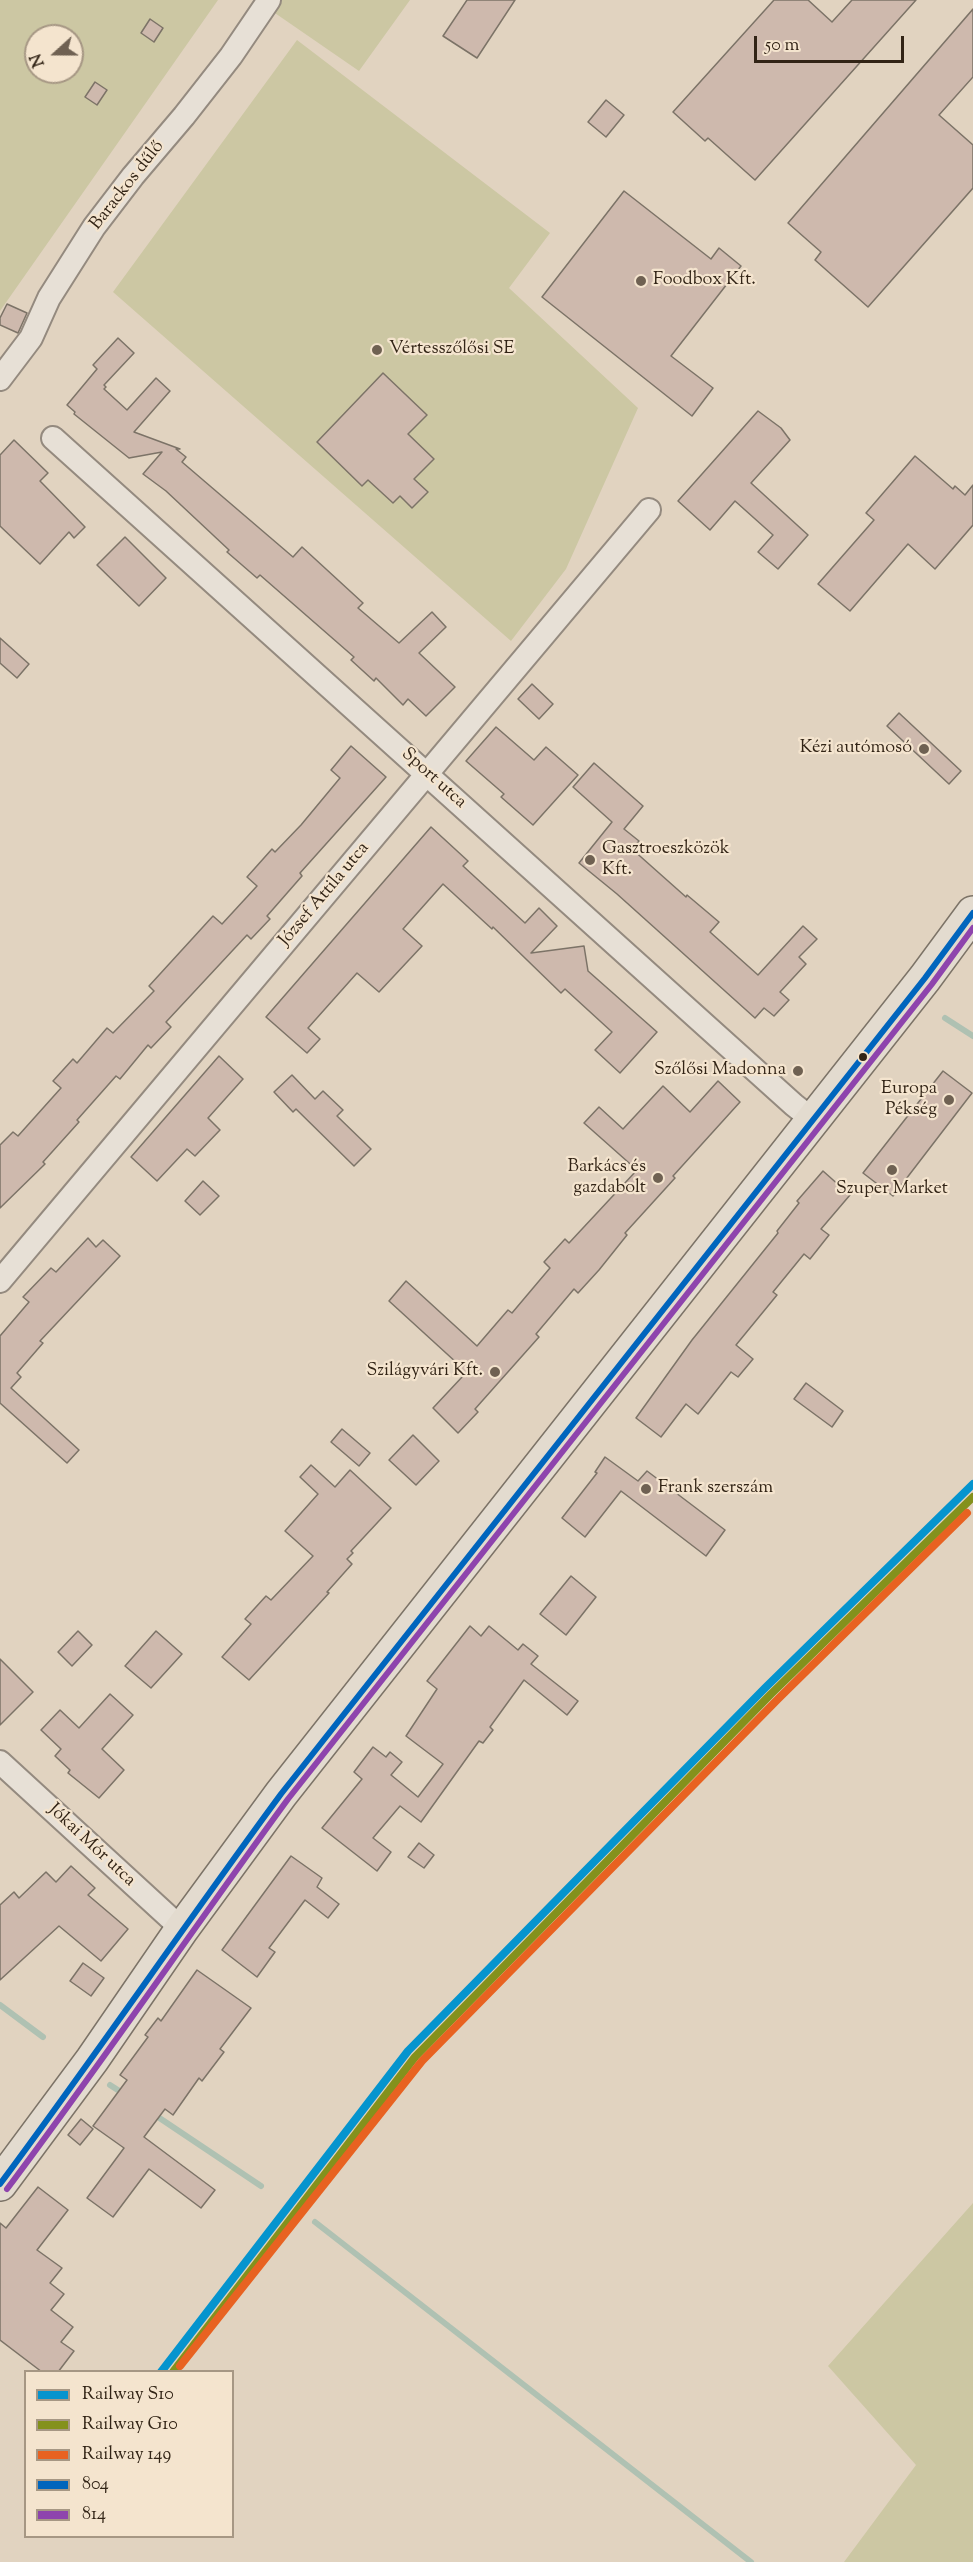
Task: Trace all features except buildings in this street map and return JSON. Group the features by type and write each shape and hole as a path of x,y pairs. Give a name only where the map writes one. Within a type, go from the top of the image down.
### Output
{"main road":[{"path":"0,2184 92,2060 182,1929 330,1731 944,953 973,913"}],"street":[{"name":"Barackos dűlő","path":"0,379 31,338 49,297 94,227 231,56 269,0"},
{"name":"Sport utca","path":"53,438 428,773 794,1105 813,1119"},
{"name":"József Attila utca","path":"0,1281 650,510"},
{"name":"Jókai Mór utca","path":"0,1761 182,1929"}],"shaded area":[{"path":"0,0 218,0 0,311"},
{"path":"256,0 410,0 359,71"},
{"name":"Vértesszőlősi SE","path":"297,40 550,233 509,288 638,408 566,569 511,641 113,292"},
{"path":"973,2203 973,2562 844,2562 916,2465 828,2366"}],"waterway":[{"path":"945,1018 973,1036"},
{"path":"0,2005 43,2037"},
{"path":"110,2085 124,2094"},
{"path":"152,2113 261,2186"},
{"path":"315,2222 751,2562"}],"rail line":[{"name":"S10","path":"163,2370 408,2051 765,1688 973,1484"},
{"name":"G10","path":"175,2370 415,2057 771,1694 973,1497"},
{"name":"149","path":"180,2366 422,2061 779,1698 967,1513"}],"transit line":[{"name":"804","path":"0,2184 281,1794 925,978 973,913"},
{"name":"814","path":"7,2189 288,1799 932,984 973,928"}],"place":[{"name":"Foodbox Kft.","path":"641,281"},
{"name":"Vértesszőlősi SE","path":"377,350"},
{"name":"Kézi autómosó","path":"924,749"},
{"name":"Gasztroeszközök Kft.","path":"590,860"},
{"name":"Szőlősi Madonna","path":"798,1071"},
{"name":"Europa Pékség","path":"949,1100"},
{"name":"Szuper Market","path":"892,1170"},
{"name":"Barkács és gazdabolt","path":"658,1178"},
{"name":"Szilágyvári Kft.","path":"495,1372"},
{"name":"Frank szerszám","path":"646,1489"}]}
